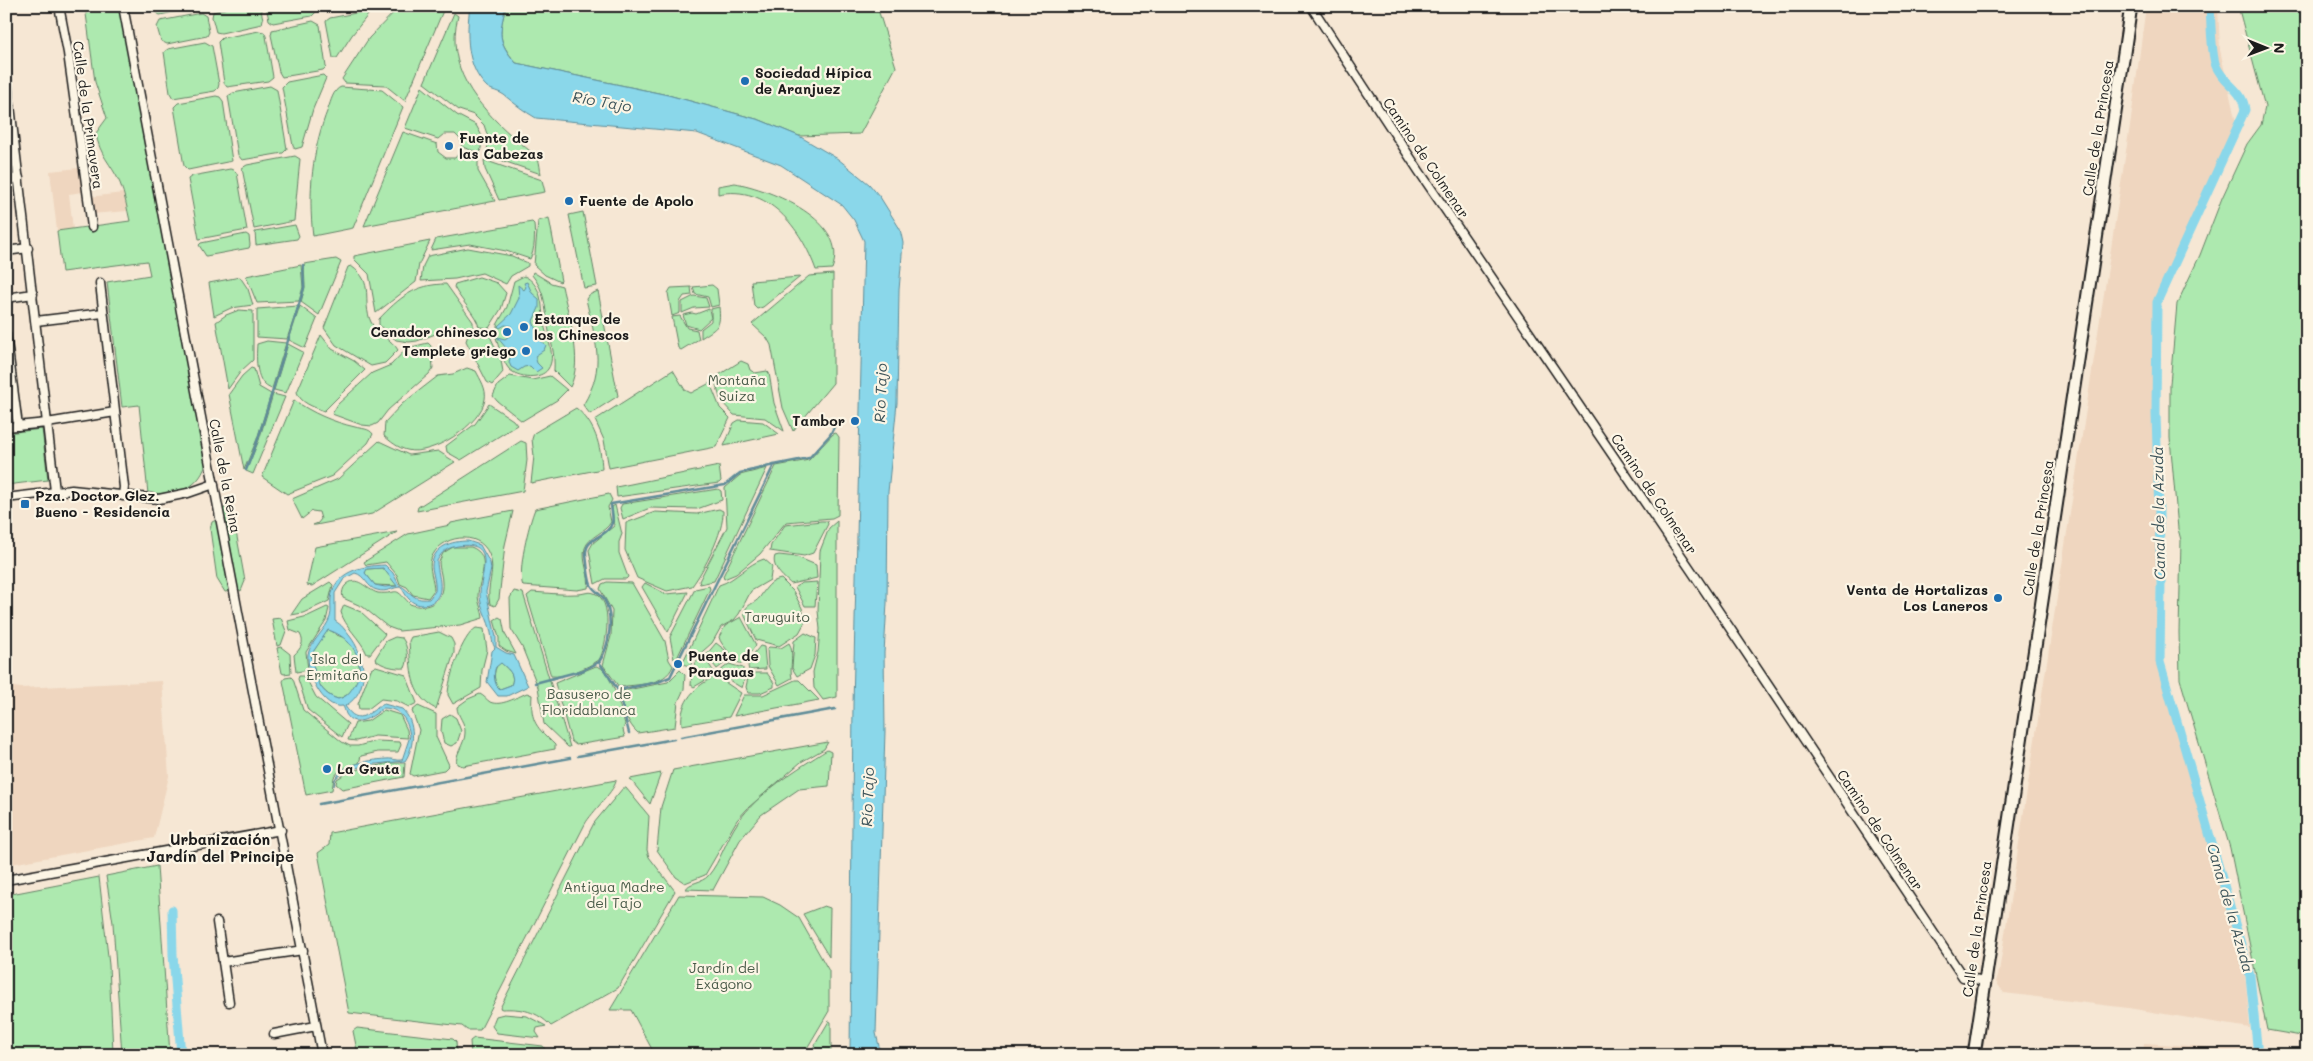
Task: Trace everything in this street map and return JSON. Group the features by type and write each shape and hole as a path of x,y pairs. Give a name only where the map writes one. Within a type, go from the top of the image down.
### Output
{"street":[{"name":"Calle de la Primavera","path":"59,6 68,53 92,227"},
{"name":"Calle de la Reina","path":"123,6 281,830 322,1055"},
{"name":"Camino de Colmenar","path":"1311,6 1419,171 1693,573 1964,977 1985,981"},
{"name":"Calle de la Princesa","path":"1974,1055 2131,6"},
{"path":"6,71 55,492"},
{"path":"6,180 19,178"},
{"path":"6,251 28,248"},
{"path":"100,283 124,487 123,496"},
{"path":"6,298 33,294"},
{"path":"36,321 103,313"},
{"path":"6,334 18,426"},
{"path":"6,427 115,412"},
{"path":"6,498 72,490 159,499 172,498 214,484"},
{"path":"6,880 281,830"},
{"path":"217,922 229,1002"},
{"path":"223,962 303,950"},
{"path":"274,1034 316,1026"}],"shaded area":[{"path":"2146,6 2218,6 2220,50 2236,123 2154,299 2157,665 2245,973 2250,1028 2128,1008 2004,993 1996,982 2131,119"},
{"path":"79,168 82,192 69,194 73,229 57,231 50,171"},
{"path":"123,193 128,211 91,214 89,197"},
{"path":"162,681 169,776 154,838 6,865 6,686 21,688"},
{"path":"2144,1043 2250,1050 2250,1055 2143,1055"}],"green space":[{"path":"85,6 122,6 206,464 202,473 191,486 175,493 148,494 139,405 122,407 107,282 150,275 147,261 62,272 57,231 130,221 120,183 100,147 96,133 107,118 95,82"},
{"path":"153,6 202,6 160,15 155,12"},
{"path":"234,6 260,6 263,19 262,24 221,33 216,32 212,17 213,12"},
{"path":"266,6 316,6 317,11 312,16 273,23 269,20"},
{"path":"400,6 445,6 405,101 385,85 345,83 342,79 369,38"},
{"name":"Sociedad Hípica de Aranjuez","path":"506,6 877,6 896,67 860,134 799,136 760,120 668,95 516,63 505,48 501,36"},
{"path":"2238,6 2307,6 2307,1037 2267,1030 2230,848 2180,679 2181,540 2178,529 2170,438 2170,384 2177,304 2247,144 2261,125 2265,107"},
{"path":"366,11 368,15 337,58 333,58 326,21 330,18"},
{"path":"201,13 206,16 209,32 207,36 167,44 161,41 157,27 160,21"},
{"path":"454,13 458,16 455,34 456,52 460,68 467,83 476,97 499,124 538,159 541,174 486,155 489,140 484,125 474,115 459,110 424,83"},
{"path":"313,21 320,25 326,67 323,70 282,77 279,72 271,35 272,30"},
{"path":"259,31 264,32 266,36 273,77 268,81 227,87 224,83 218,42 222,38"},
{"path":"205,42 212,46 219,84 218,88 215,91 173,98 170,93 164,52 168,49"},
{"path":"323,75 326,78 313,109 302,147 295,149 282,87 287,82"},
{"path":"270,86 277,90 287,149 283,153 242,160 238,155 228,96 233,93"},
{"path":"422,87 457,115 476,125 483,138 480,153 462,147 460,139 455,134 444,134 438,139 405,128"},
{"path":"338,88 382,90 403,107 353,228 313,236 311,187 315,155 331,99"},
{"path":"216,96 220,97 223,101 232,161 188,170 184,166 174,107 178,103"},
{"path":"403,132 437,144 438,152 446,158 455,158 460,152 478,158 478,171 495,201 364,226"},
{"path":"295,156 300,159 294,221 254,229 242,168 247,165"},
{"path":"484,160 542,180 545,192 499,200 485,169"},
{"path":"230,169 237,173 247,230 199,239 188,179 192,176"},
{"path":"735,183 768,192 786,200 804,210 819,222 830,236 835,252 832,269 816,270 810,254 792,225 780,212 767,203 752,196 736,193 718,194 718,186"},
{"path":"583,212 597,286 584,288 569,215"},
{"path":"549,218 560,282 545,275 534,265 538,221"},
{"path":"532,222 534,224 534,242 530,259 506,251 470,244 431,250 436,239"},
{"path":"295,225 299,236 297,239 256,245 255,232"},
{"path":"246,234 249,236 249,248 206,256 199,245 201,243"},
{"path":"430,241 419,264 416,282 376,313 369,274 354,259 354,256"},
{"path":"468,248 512,256 528,263 528,266 511,276 506,284 482,273 455,279 421,281 423,266 428,256"},
{"path":"336,259 341,262 319,315 301,302 305,287 304,264"},
{"path":"301,265 303,287 299,301 257,303 246,276"},
{"path":"351,266 359,272 366,286 367,307 371,322 398,350 385,363 371,366 336,345 324,328 348,267"},
{"path":"533,272 551,283 562,286 574,337 576,364 570,387 554,371 544,299 540,287 532,275"},
{"path":"833,274 833,383 793,431 783,408 771,345 767,338 752,324 809,276"},
{"path":"524,276 532,282 539,293 551,352 548,369 545,373 535,376 523,376 509,369 499,349 496,337 498,335 497,325 507,307 514,281"},
{"path":"240,277 248,289 253,305 231,308 214,316 209,283"},
{"path":"479,277 497,283 506,293 501,309 489,328 479,327 475,317 454,287 455,284"},
{"path":"800,277 763,307 757,309 754,306 751,281"},
{"path":"446,284 473,322 473,328 458,334 438,333 409,342 396,340 379,325 379,319 408,294 425,287"},
{"path":"712,285 717,289 719,305 711,307 708,297 695,294 693,287"},
{"path":"691,287 692,295 684,296 680,302 680,313 672,316 668,293 671,288"},
{"path":"598,291 618,396 590,414 583,405 595,378 597,353 586,299 589,295"},
{"path":"694,296 706,298 709,307 694,308 682,313 682,302"},
{"path":"298,306 287,339 257,337 257,309"},
{"path":"300,306 317,319 305,348 289,340"},
{"path":"719,307 719,323 701,338 701,329 711,321 711,309"},
{"path":"709,309 711,318 699,329 686,325 683,315 696,314"},
{"path":"239,310 253,311 253,360 241,371 228,389 216,322 226,315"},
{"path":"680,316 687,328 697,330 699,339 681,350 678,348 672,317"},
{"path":"476,332 490,336 501,360 503,372 492,385 487,382 466,341 468,335"},
{"path":"321,335 332,349 354,361 365,370 324,411 304,402 297,392"},
{"path":"267,341 286,343 272,389 262,382 257,364 257,344"},
{"path":"428,343 431,346 433,368 429,374 388,410 378,423 372,426 362,425 332,414 338,404 372,373 391,365 407,348"},
{"path":"288,344 303,352 286,393 274,390"},
{"name":"Montaña Suiza","path":"741,361 748,364 750,370 755,373 767,371 769,373 774,403 784,431 765,418 734,415 721,401 714,378"},
{"path":"251,368 254,369 259,387 271,394 257,439 244,470 229,394 242,376"},
{"path":"467,368 476,371 483,384 485,399 482,409 465,428 441,444 417,451 400,448 384,436 385,422 402,404 438,376 453,374"},
{"path":"673,370 685,390 691,393 710,383 720,408 730,418 716,447 609,468 604,440 595,420"},
{"path":"510,376 532,380 550,376 567,390 557,400 522,421 493,396 498,385"},
{"path":"273,394 285,397 253,474 246,471 259,440"},
{"path":"294,400 331,420 367,430 373,434 368,443 332,476 287,494 262,477"},
{"path":"489,404 513,420 517,425 461,460 447,452 446,446 475,424"},
{"path":"576,408 588,421 596,436 602,469 531,483 534,456 532,439 534,433"},
{"path":"739,420 763,422 779,434 724,446 734,423"},
{"path":"42,429 48,480 6,485 6,433"},
{"path":"836,433 839,437 838,515 832,518 786,522 760,554 736,574 724,579 723,576 776,466 809,460"},
{"path":"379,441 409,455 438,451 455,462 372,514 313,525 321,519 319,512 312,511 302,519 292,499 338,479"},
{"path":"521,441 526,443 527,460 523,491 417,511 418,507"},
{"path":"719,466 721,481 719,483 617,497 616,487"},
{"path":"767,468 714,581 700,584 699,581 727,527 725,488 740,475"},
{"path":"718,489 721,491 722,500 697,509 650,508 623,519 620,508 622,504"},
{"path":"609,494 612,500 608,507 611,522 590,540 585,548 584,558 589,583 588,588 577,590 523,586 523,559 535,509"},
{"path":"615,505 622,534 619,542 619,553 628,577 626,579 605,579 595,584 589,550 593,543 614,526 612,507"},
{"path":"223,508 227,508 235,526 245,581 241,591 238,589"},
{"path":"719,509 723,511 717,540 692,586 667,591 637,578 625,550 626,523 655,512 697,514"},
{"path":"513,511 505,545 499,599 495,606 490,604 489,597 492,573 491,560 484,546 477,541 468,538 450,540 435,551 430,563 434,590 428,598 413,595 407,587 400,584 397,575 386,562 366,565 364,562 408,534 450,525 451,523"},
{"path":"216,520 230,591 225,592 217,579 210,529 212,522"},
{"path":"827,521 828,524 813,553 804,556 770,551 771,545 785,525"},
{"path":"837,521 837,697 823,700 814,688 813,672 818,652 820,629 818,611 820,551 829,528"},
{"path":"397,532 312,586 307,585 315,547"},
{"path":"453,547 471,547 482,556 483,568 478,596 483,618 460,625 399,631 388,627 363,607 343,598 342,592 345,586 349,582 354,581 378,593 398,592 410,604 416,606 433,603 437,600 442,589 439,562 443,553"},
{"path":"775,556 797,557 816,565 817,578 791,584 776,568 774,560"},
{"path":"764,559 772,566 770,580 751,591 739,614 734,620 721,627 712,643 694,659 690,666 682,664 719,585 731,580 752,564"},
{"path":"383,568 397,586 375,585 365,573 366,569"},
{"name":"Taruguito","path":"781,579 793,591 802,608 805,622 799,633 779,646 756,640 744,614 746,608 758,600 769,585"},
{"path":"330,582 333,585 329,601 303,613 291,615 302,599"},
{"path":"607,582 632,583 665,641 669,660 673,666 669,673 657,681 619,687 603,665 611,636 612,611 600,589 602,584"},
{"path":"817,582 815,606 805,606 795,587 802,583"},
{"path":"645,583 666,594 688,592 668,632 642,587"},
{"path":"709,586 710,589 677,658 674,659 670,637 695,589"},
{"path":"514,591 523,593 570,747 544,724 538,687 522,647 511,629 510,598"},
{"path":"532,592 580,594 590,592 600,597 604,604 607,624 599,660 575,672 551,676 527,596"},
{"path":"344,605 361,612 385,634 370,654 367,654 343,617 341,612"},
{"path":"327,607 329,608 326,621 306,652 308,670 296,672 294,655 300,648 302,640 300,634 290,630 288,621 308,616"},
{"path":"499,617 502,619 505,634 516,654 506,651 499,646 499,638 494,620"},
{"path":"741,617 756,645 742,664 732,660 719,637 725,626"},
{"path":"281,618 286,631 281,645 277,646 272,619"},
{"path":"476,628 484,629 487,650 482,670 481,688 453,704 448,695 453,669 461,648"},
{"name":"Isla del Ermitaño","path":"327,630 348,640 357,655 359,664 357,682 346,695 338,699 325,692 321,687 311,655"},
{"path":"439,632 451,638 454,644 454,653 436,709 421,697 416,689 411,671 409,641 411,637"},
{"path":"805,633 816,638 815,655 810,669 797,676 792,668 794,641"},
{"path":"395,637 402,638 407,648 405,668 381,664 375,659 386,641"},
{"path":"716,643 725,650 729,657 717,669 706,655"},
{"path":"789,643 792,651 792,678 779,685 768,666 767,649 769,647 781,648"},
{"path":"760,646 764,647 766,669 749,670 749,660"},
{"path":"281,647 290,654 291,673 282,673 277,648"},
{"path":"704,657 714,672 694,687 691,685 693,670 698,660"},
{"path":"501,663 513,678 511,685 500,689 495,681 495,674 496,667"},
{"path":"729,664 743,668 744,681 742,688 719,674"},
{"path":"376,666 406,675 417,703 409,707 397,701 381,699 368,709 359,709 358,704 371,669"},
{"name":"Basusero de Floridablanca","path":"596,666 601,668 606,674 615,690 625,724 623,730 625,737 576,745 571,741 555,683"},
{"path":"680,670 685,675 684,689 678,702 675,727 638,733 634,730 626,715 622,691 668,682"},
{"path":"749,673 767,673 774,683 774,687 760,693 748,693 746,687"},
{"path":"299,676 305,676 316,697 348,724 342,737 308,710 298,679"},
{"path":"716,676 741,693 729,717 682,725 683,709 690,695 702,684"},
{"path":"291,677 303,710 342,742 350,746 358,746 376,741 400,742 401,745 398,752 378,752 361,756 359,763 340,770 334,777 332,790 306,795 283,681 285,678"},
{"path":"795,680 799,680 819,700 734,716 744,695 763,695"},
{"path":"527,693 532,695 532,712 536,724 555,745 555,749 463,766 457,764 457,757 465,733 457,707 468,699 480,694 490,702 499,703"},
{"path":"418,706 436,714 436,737 449,765 444,770 413,776 410,774 419,730 412,711"},
{"path":"384,710 400,715 407,730 408,738 375,736 356,741 348,740 355,723 368,721"},
{"path":"450,714 456,718 461,731 457,743 451,746 444,743 441,731 442,719"},
{"path":"828,742 824,749 801,762 749,807 737,820 705,875 685,883 676,877 657,850 661,807 673,770"},
{"path":"827,750 831,752 829,786 799,789 761,815 740,840 713,890 686,889 708,876 713,870 738,822 756,801 779,782"},
{"path":"390,763 405,763 404,777 342,789 336,784 337,779 350,771"},
{"path":"661,773 650,804 630,779"},
{"path":"616,780 612,789 585,824 480,1030 467,1030 462,1026 349,1013 318,853 329,845 330,833"},
{"name":"Antigua Madre del Tajo","path":"623,788 626,788 649,816 647,850 649,857 675,891 618,988 551,1026 540,1017 528,1011 500,1008 594,823"},
{"path":"157,866 170,1055 122,1055 113,923 106,876"},
{"path":"99,877 109,965 113,1053 111,1055 6,1055 6,895"},
{"name":"Jardín del Exágono","path":"679,895 763,897 780,905 799,918 829,971 829,1011 803,1055 655,1055 631,1010 610,1010"},
{"path":"824,906 830,908 829,957 803,914"},
{"path":"504,1014 527,1016 546,1026 537,1028 536,1032 540,1038 497,1033 492,1026 496,1016"},
{"path":"829,1021 831,1022 831,1055 809,1055"},
{"path":"357,1028 453,1039 456,1042 457,1055 358,1055 353,1031"},
{"path":"474,1038 543,1046 548,1055 471,1055 470,1041"}],"water":[{"name":"Río Tajo","path":"470,6 506,6 501,37 505,49 516,63 668,95 760,120 799,136 838,159 869,184 880,197 900,229 903,243 899,290 897,403 888,492 887,603 884,653 885,731 876,1033 881,1055 850,1055 853,705 864,241 854,220 842,205 781,165 697,133 536,118 502,94 487,87 480,79 471,60 469,50"},
{"name":"Estanque de los Chinescos","path":"527,282 532,293 539,299 539,308 533,321 539,339 546,345 544,350 535,356 537,363 542,368 536,372 530,366 518,371 511,367 509,362 511,354 497,337 505,339 512,334 511,326 505,325 500,328 498,326 511,314 519,298 518,285 524,290 526,287 524,283"},
{"path":"462,541 480,545 490,563 491,569 486,592 496,637 496,647 514,655 528,686 507,696 498,696 487,682 492,651 495,648 480,600 484,560 483,553 478,548 458,546 443,552 437,561 439,594 429,604 419,605 414,603 406,596 401,587 384,591 374,589 361,576 355,573 344,579 335,593 335,621 343,627 355,643 362,663 363,673 359,692 345,706 350,713 360,717 369,714 384,704 402,709 407,714 412,727 412,741 405,761 366,765 343,772 335,779 346,768 362,762 388,759 402,760 410,736 405,720 394,710 383,708 365,720 354,721 346,714 343,706 335,706 328,702 317,688 310,670 308,654 330,617 333,589 350,572 367,567 385,565 393,573 399,585 415,597 429,599 435,591 432,567 435,554 444,546","holes":["383,568 397,586 385,587 375,585 365,573 367,569","328,630 336,633 350,644 358,658 359,667 355,684 348,694 338,699 325,692 318,681 311,655","501,663 509,670 513,678 511,685 500,689 496,685 496,667"]}],"waterway":[{"name":"Canal de la Azuda","path":"2210,6 2214,61 2219,72 2241,97 2245,110 2157,302 2156,414 2161,582 2160,662 2250,976 2258,1055"},
{"path":"246,470 258,439 304,288 303,265"},
{"path":"629,733 618,690 658,682 670,677 774,465 809,458 830,435 836,423"},
{"path":"618,690 599,662 606,648 610,622 604,599 591,585 586,554 589,544 610,528 613,518 611,504 725,485 740,473 774,465"},
{"path":"535,683 584,670 599,662"},
{"path":"681,737 835,709"},
{"path":"578,756 674,739"},
{"path":"319,804 570,758"},
{"path":"172,910 173,955 181,1055"}],"place":[{"name":"Sociedad Hípica de Aranjuez","path":"745,81"},
{"name":"Fuente de las Cabezas","path":"449,146"},
{"name":"Fuente de Apolo","path":"569,201"},
{"name":"Estanque de los Chinescos","path":"524,327"},
{"name":"Cenador chinesco","path":"507,332"},
{"name":"Templete griego","path":"526,351"},
{"name":"Tambor","path":"855,421"},
{"name":"Pza. Doctor Glez. Bueno - Residencia","path":"25,504"},
{"name":"Venta de Hortalizas Los Laneros","path":"1998,598"},
{"name":"Puente de Paraguas","path":"678,664"},
{"name":"La Gruta","path":"327,769"}],"district":[{"name":"Urbanización Jardín del Principe","path":"220,848"}]}
